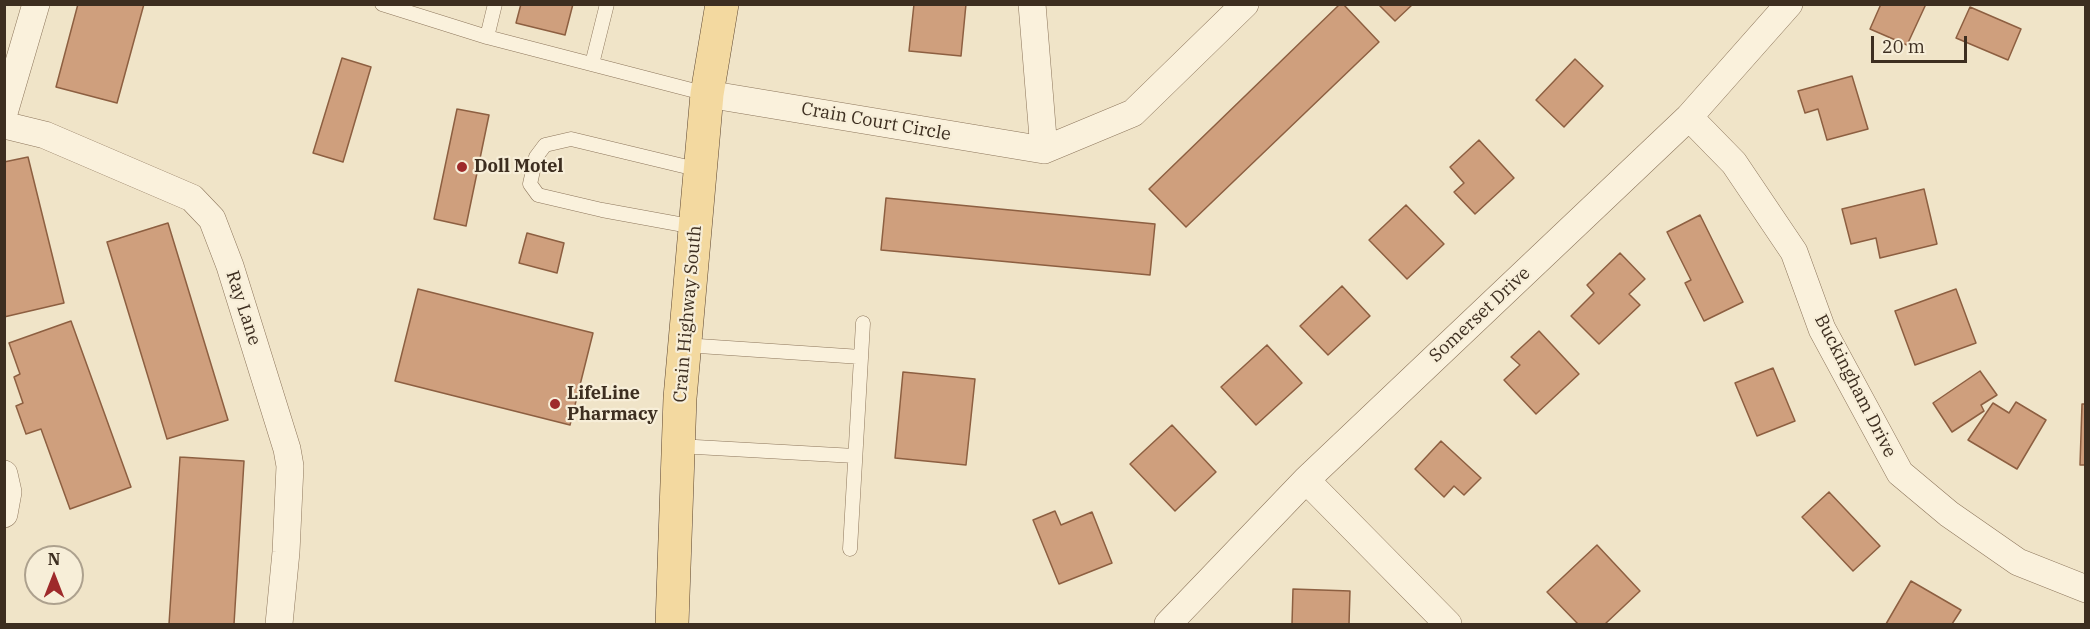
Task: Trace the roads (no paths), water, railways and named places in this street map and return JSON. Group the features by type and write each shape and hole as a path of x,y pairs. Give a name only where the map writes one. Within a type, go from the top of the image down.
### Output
{"main road":[{"name":"Crain Highway South","path":"672,624 684,345 707,94 722,4"}],"street":[{"path":"4,113 36,4"},
{"path":"1032,4 1044,150 1133,113 1245,4"},
{"name":"Somerset Drive","path":"1168,624 1306,480 1689,117 1789,4"},
{"name":"Crain Court Circle","path":"707,94 1044,150"},
{"name":"Buckingham Drive","path":"1689,117 1734,163 1794,252 1822,329 1900,473 1949,514 2018,562 2085,589"},
{"name":"Ray Lane","path":"4,125 45,135 192,198 212,219 230,266 287,449 290,466 279,624"},
{"path":"4,474 8,492 4,514"},
{"path":"1306,480 1448,624"}],"lane":[{"path":"382,4 487,37 707,94"},
{"path":"487,37 495,4"},
{"path":"592,64 607,4"},
{"path":"695,227 538,195 530,184 536,157 545,145 572,139 700,170"},
{"path":"850,549 863,323"},
{"path":"684,345 861,357"},
{"path":"678,446 855,456"}],"place":[{"name":"Doll Motel","path":"462,167"},
{"name":"LifeLine Pharmacy","path":"555,404"}]}
